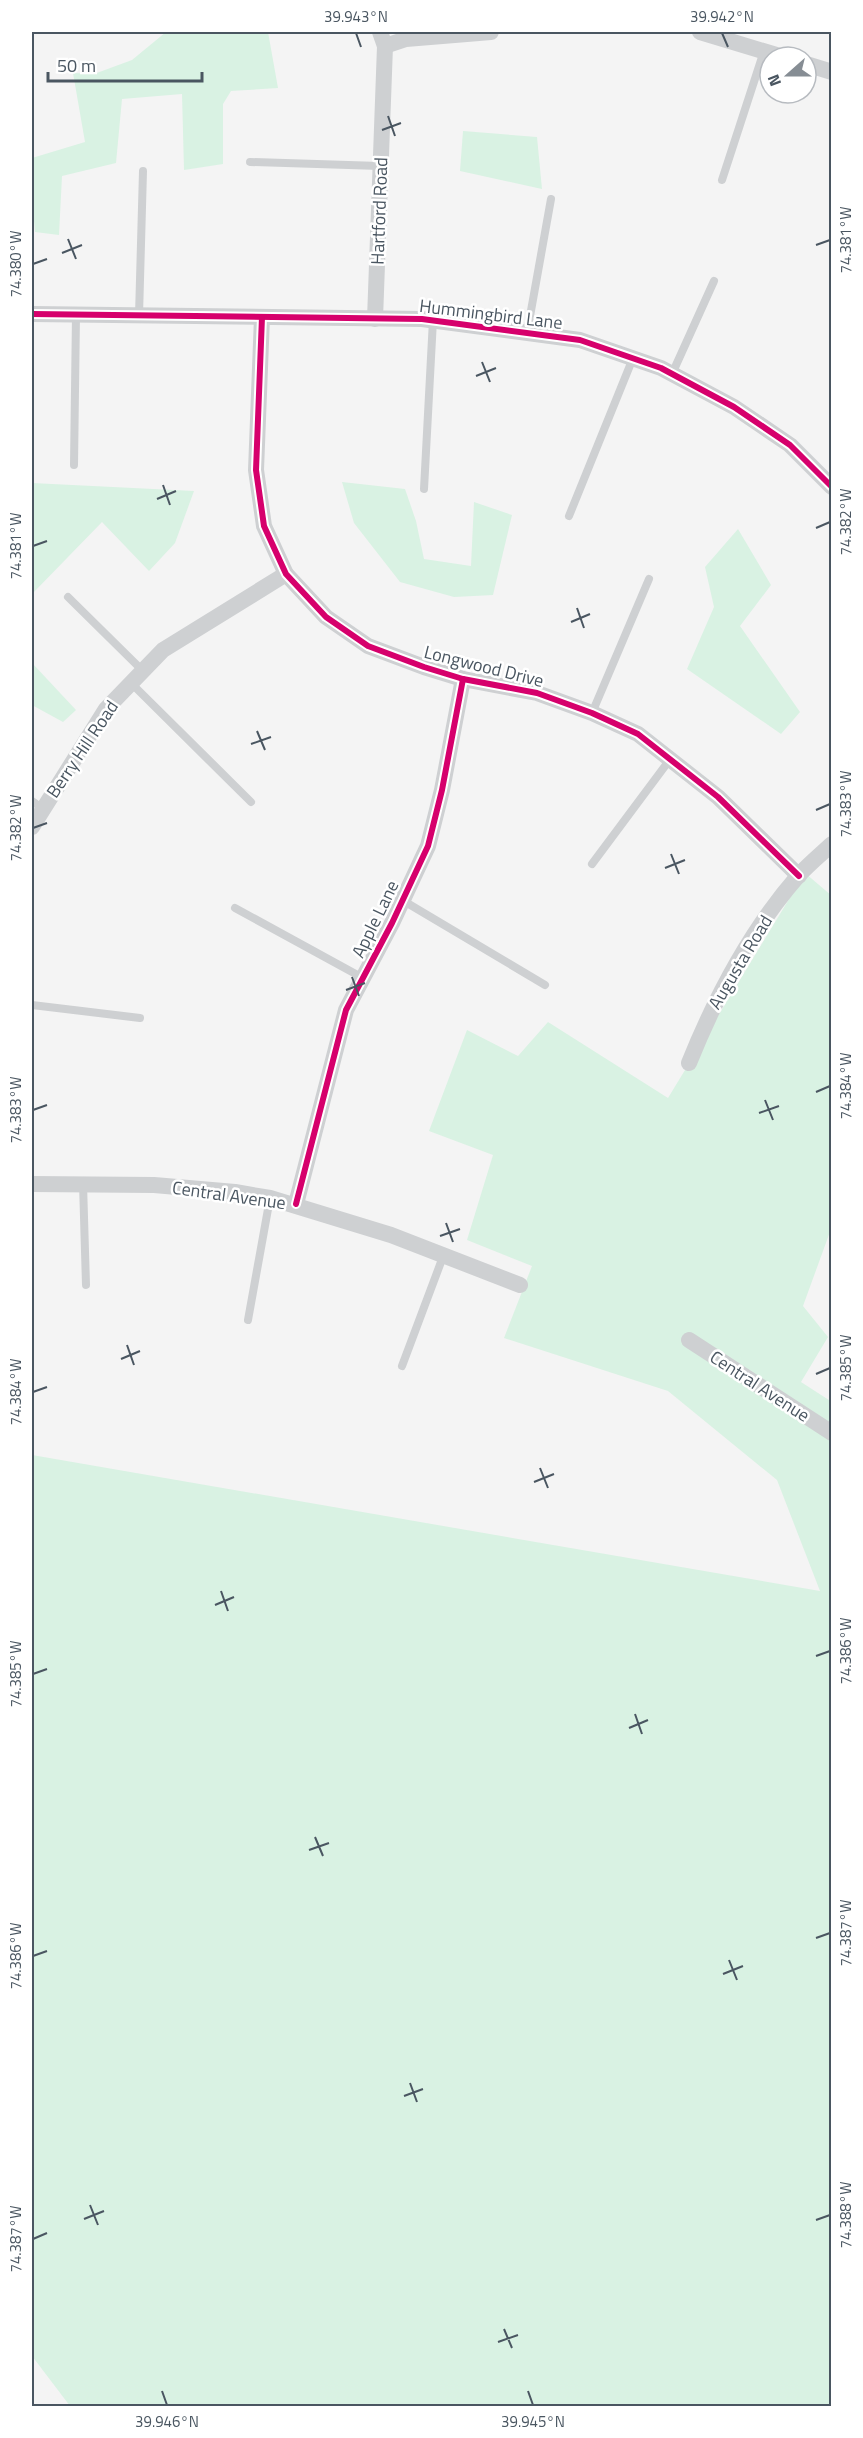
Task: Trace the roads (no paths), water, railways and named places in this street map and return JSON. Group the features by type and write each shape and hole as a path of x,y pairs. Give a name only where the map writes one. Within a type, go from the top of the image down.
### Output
{"street":[{"path":"383,39 491,32"},
{"path":"700,32 758,49"},
{"name":"Hartford Road","path":"375,319 383,39"},
{"name":"Hummingbird Lane","path":"32,314 433,320 580,340 672,374 734,407 790,445 831,487"},
{"name":"Longwood Drive","path":"262,317 256,470 264,526 286,574 326,617 368,646 463,679 537,693 592,713 638,734 718,797 799,876"},
{"name":"Berry Hill Road","path":"32,826 37,804 106,709 163,650 286,574"},
{"name":"Apple Lane","path":"296,1204 346,1010 428,846 442,790 463,679"},
{"name":"Augusta Road","path":"689,1063 709,1013 755,932 799,876 831,844"},
{"name":"Central Avenue","path":"32,1184 154,1185 235,1192 270,1198 296,1204 444,1254 520,1285"},
{"name":"Central Avenue","path":"689,1340 831,1433"}],"lane":[{"path":"722,180 758,69"},
{"path":"250,162 380,166"},
{"path":"139,316 143,171"},
{"path":"526,333 551,199"},
{"path":"672,374 714,281"},
{"path":"74,465 76,315"},
{"path":"424,489 433,320"},
{"path":"569,516 633,358"},
{"path":"592,713 649,579"},
{"path":"68,597 137,677 251,802"},
{"path":"592,864 671,758"},
{"path":"402,900 545,985"},
{"path":"235,908 363,978"},
{"path":"32,1005 140,1018"},
{"path":"83,1183 86,1285"},
{"path":"248,1320 270,1198"},
{"path":"402,1366 444,1254"}]}
